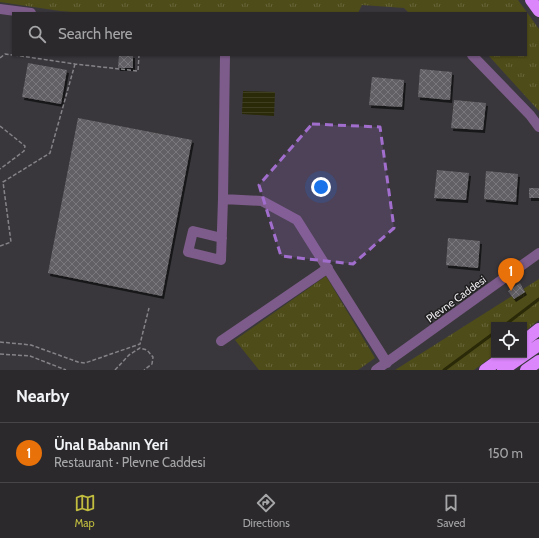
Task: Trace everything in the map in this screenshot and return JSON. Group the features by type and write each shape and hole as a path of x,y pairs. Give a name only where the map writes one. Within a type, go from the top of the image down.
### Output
{"highway":[{"path":"531,0 539,11"},
{"path":"527,339 539,329"},
{"path":"503,370 539,345"},
{"path":"485,370 502,358"},
{"path":"526,370 539,361"}],"street":[{"path":"0,9 22,12"},
{"path":"222,238 224,56"},
{"path":"473,56 530,115 539,128"},
{"path":"223,199 262,201 297,220 387,363"},
{"name":"Plevne Caddesi","path":"376,370 539,253"},
{"path":"221,341 328,268"}],"path":[{"path":"0,58 5,54 12,55"},
{"path":"21,56 138,71 139,56"},
{"path":"0,246 11,242 3,182 50,153 75,64"},
{"path":"0,126 25,146 24,151 0,169"},
{"path":"0,342 31,345 78,362 85,363 140,344 149,308"},
{"path":"115,370 129,355 140,348 147,350 153,357 152,364 144,370"},
{"path":"0,354 30,356 66,370"}],"highlighted area":[{"path":"312,124 380,127 394,228 353,264 281,256 259,185"}],"green space":[{"path":"0,0 518,0 527,12 408,12 404,8 362,5 358,12 72,12 0,2"},
{"path":"527,12 539,29 539,111 489,56 527,56"},
{"path":"326,276 375,358 358,370 259,370 235,340"},
{"path":"539,279 539,320 527,330 527,322 491,322 491,357 474,370 395,370"}],"shaded area":[{"path":"243,91 275,92 274,116 242,114"}],"building":[{"path":"119,56 133,56 133,68 118,68"},
{"path":"28,63 67,70 61,104 22,97"},
{"path":"420,69 452,72 450,100 418,97"},
{"path":"372,77 404,80 402,107 369,105"},
{"path":"454,100 486,103 483,130 451,128"},
{"path":"78,118 192,140 162,296 48,273"},
{"path":"437,170 469,173 466,200 434,198"},
{"path":"486,171 518,174 516,202 484,199"},
{"path":"529,188 539,188 539,198 529,198"},
{"path":"448,238 480,241 478,268 446,265"},
{"path":"520,283 525,292 514,299 508,291"}],"waterway":[{"path":"509,322 539,299"},
{"path":"444,370 491,335"}],"place":[{"name":"Ünal Babanın Yeri","path":"511,291"}]}
